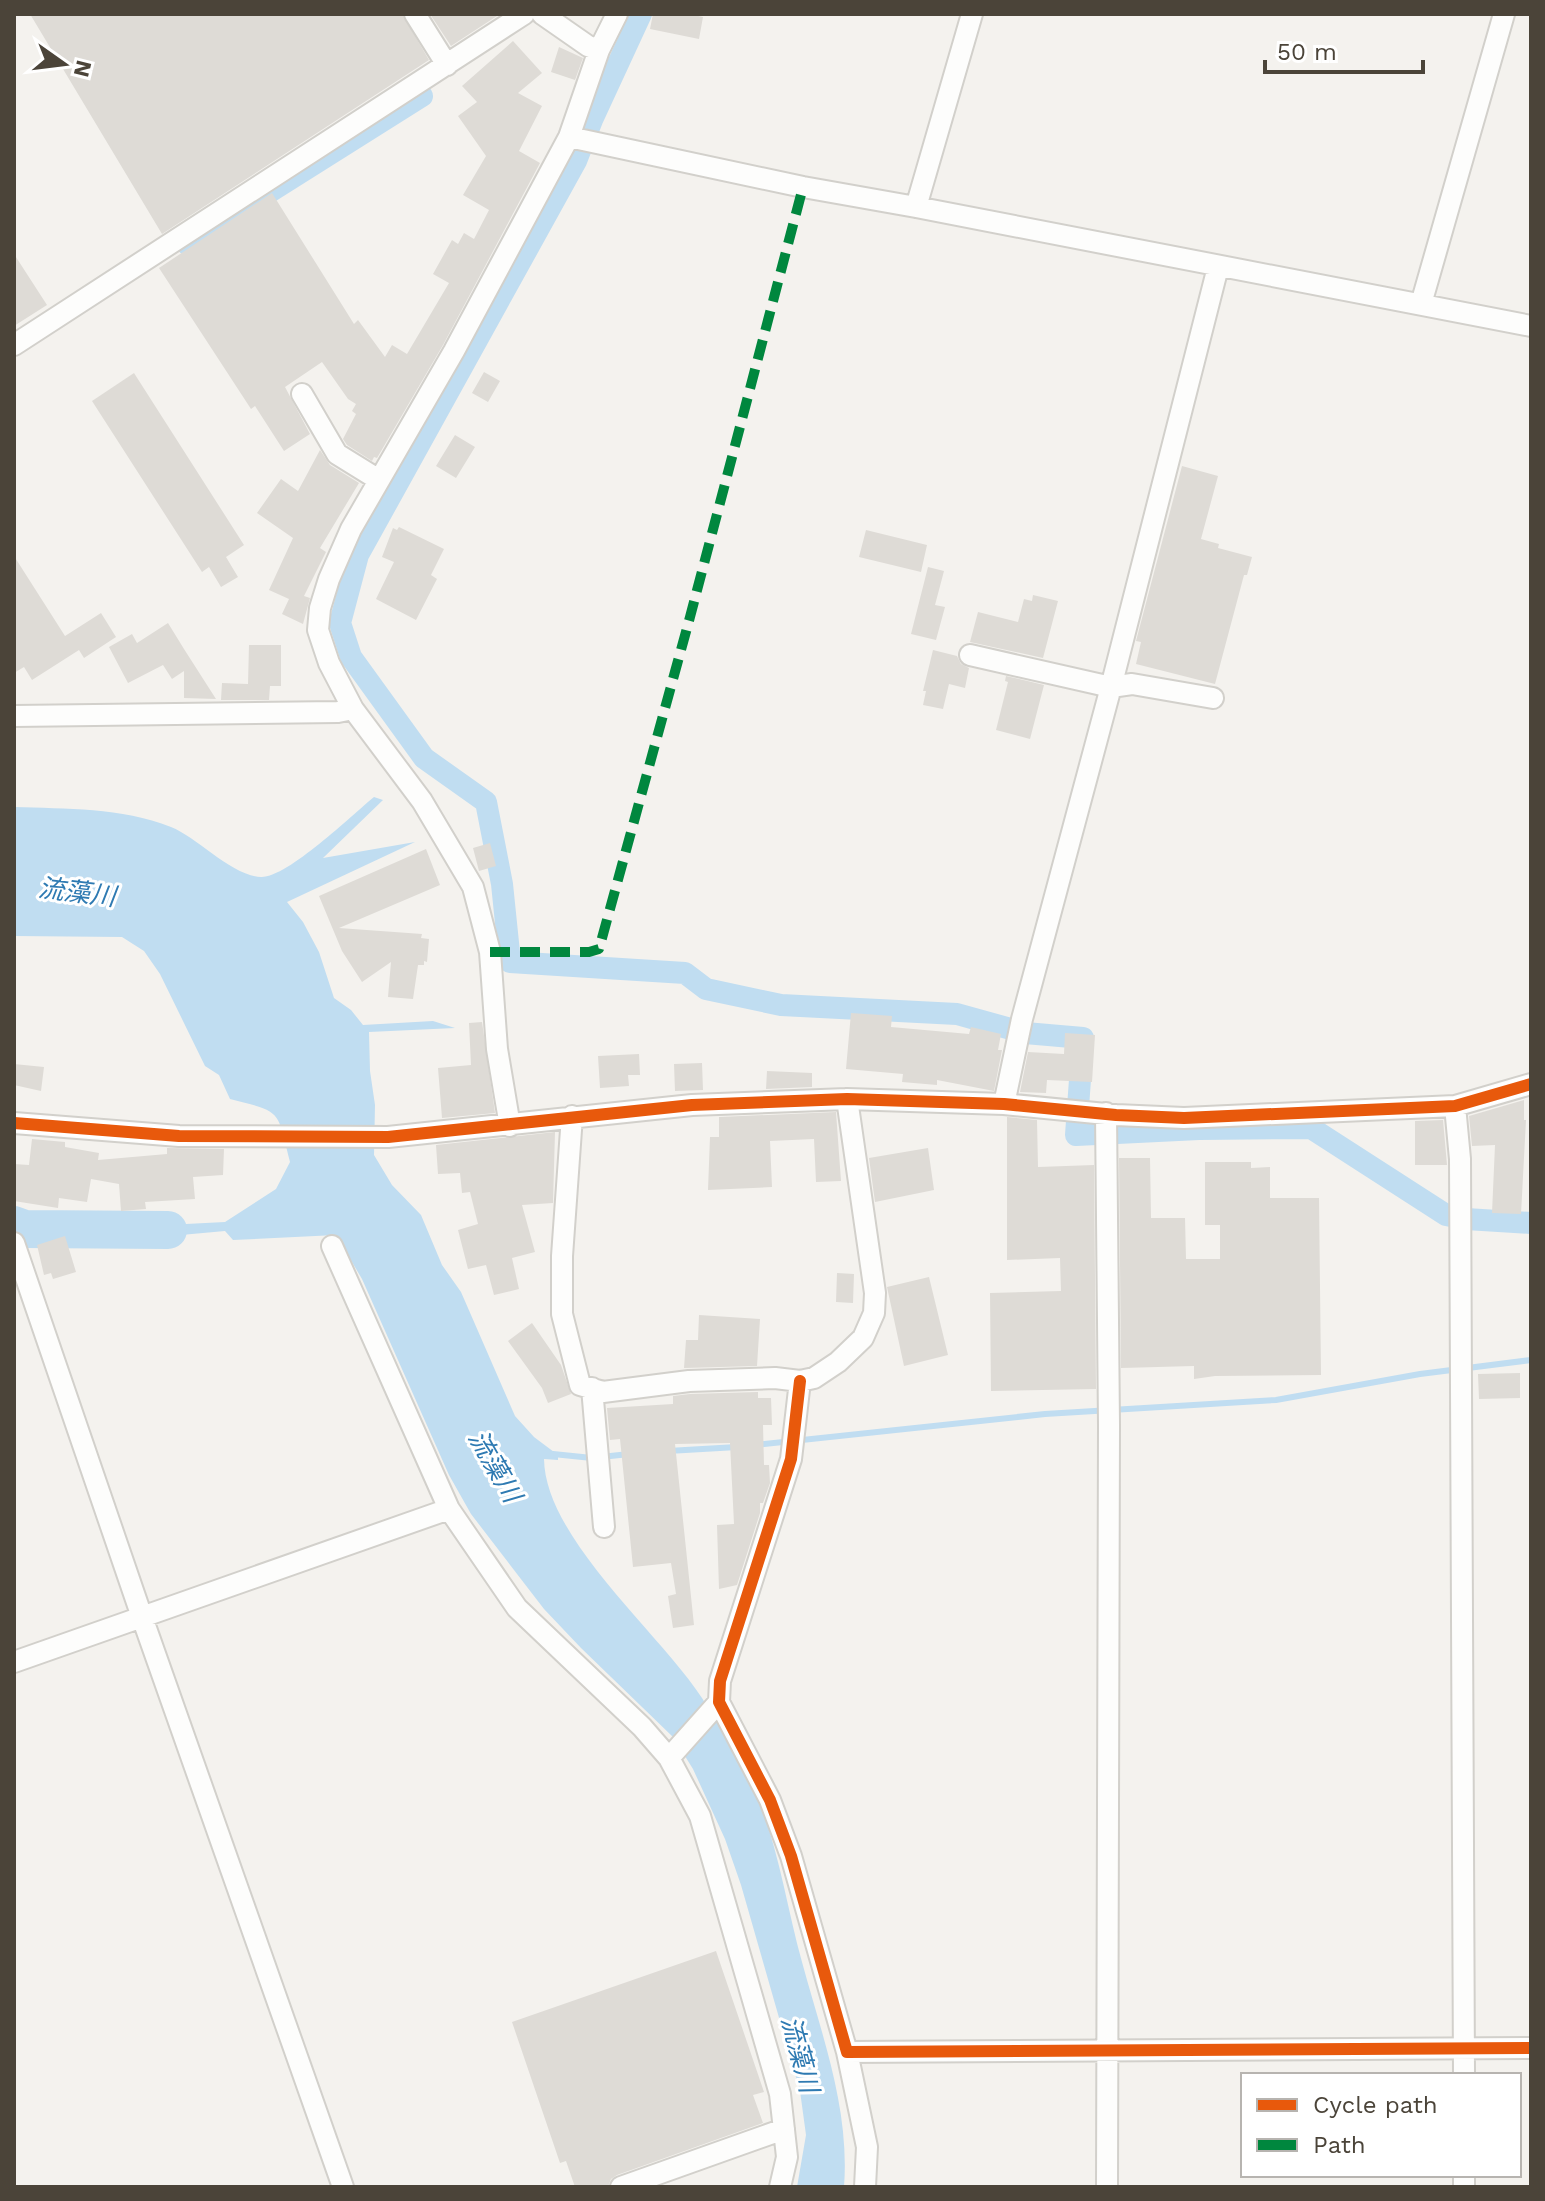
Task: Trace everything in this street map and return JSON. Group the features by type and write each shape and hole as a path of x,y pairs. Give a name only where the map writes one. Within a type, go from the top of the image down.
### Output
{"street":[{"path":"415,14 447,65"},
{"path":"14,345 524,14"},
{"path":"542,14 588,46 599,50"},
{"path":"510,1126 497,1049 490,952 473,887 422,801 353,709 319,639 320,608 351,529 572,137 599,50 617,14"},
{"path":"916,207 972,14"},
{"path":"1421,304 1504,14"},
{"path":"572,137 803,187 1531,326"},
{"path":"1004,1104 1022,1019 1218,267"},
{"path":"302,394 337,454 379,480"},
{"path":"970,655 1111,687 1132,684 1213,698"},
{"path":"14,716 338,712 353,709"},
{"path":"14,1123 179,1136 388,1137 692,1105 847,1099 1004,1104 1184,1118 1455,1106 1528,1087"},
{"path":"572,1116 562,1256 562,1314 580,1385 603,1392 689,1381 775,1378 800,1381 814,1378 838,1362 863,1338 874,1313 875,1293 847,1099"},
{"path":"1455,1106 1460,1159 1464,2073"},
{"path":"1102,1113 1108,1414 1107,2187"},
{"path":"14,1243 343,2187"},
{"path":"332,1246 449,1509 517,1608 672,1755 700,1816 780,2094 787,2157 780,2187"},
{"path":"672,1755 716,1705 720,1681 791,1459 800,1381"},
{"path":"592,1388 604,1527"},
{"path":"14,1662 449,1509"},
{"path":"716,1705 770,1800 791,1856 847,2052 867,2147 865,2187"},
{"path":"847,2052 1531,2048"},
{"path":"621,2187 784,2129"}],"water":[{"name":"流藻川","path":"374,797 383,800 323,858 415,842 287,902 303,922 319,952 334,998 351,1010 363,1025 433,1021 455,1028 369,1032 375,1105 374,1155 392,1185 421,1215 442,1265 461,1292 515,1416 534,1437 558,1455 558,1460 544,1459 549,1489 563,1520 607,1583 702,1698 748,1776 773,1844 833,2073 843,2129 844,2187 797,2187 806,2135 800,2091 741,1885 725,1839 693,1769 673,1737 544,1609 471,1514 449,1475 362,1279 336,1235 233,1240 225,1231 170,1236 166,1225 225,1222 276,1189 290,1162 283,1132 275,1116 260,1107 230,1099 219,1075 205,1066 160,974 144,951 122,937 14,936 14,807 93,810 152,820 181,832 238,870 261,877 272,875 302,857"}],"building":[{"path":"30,14 402,14 429,60 162,234"},
{"path":"430,14 500,14 451,46"},
{"path":"653,14 703,17 699,39 650,29"},
{"path":"513,41 542,73 518,93 542,106 519,151 540,163 443,345 377,458 374,457 372,461 343,439 356,414 352,411 356,404 348,399 322,362 285,387 310,434 284,451 255,406 251,409 159,268 272,193 354,324 358,320 385,357 392,345 407,354 449,283 433,274 452,240 458,244 464,233 474,239 489,210 463,195 486,156 458,116 477,102 462,86"},
{"path":"559,47 583,58 575,80 551,72"},
{"path":"14,254 47,305 14,326"},
{"path":"484,372 500,381 488,402 472,393"},
{"path":"134,373 244,545 226,557 238,577 221,587 209,567 202,572 92,401"},
{"path":"455,435 475,447 456,478 436,466"},
{"path":"320,450 330,465 359,483 320,548 326,552 304,596 310,598 303,624 282,614 289,599 269,590 293,538 257,513 281,479 298,491"},
{"path":"1182,466 1218,476 1201,539 1219,544 1218,548 1252,557 1247,575 1244,575 1215,684 1136,664 1141,642 1136,641"},
{"path":"399,527 444,549 431,575 437,579 416,620 376,599 394,562 382,557 393,528 397,530"},
{"path":"866,530 927,545 921,572 859,557"},
{"path":"14,556 65,636 101,613 116,637 84,658 79,650 32,680 24,667 14,673"},
{"path":"928,567 944,571 935,605 945,607 936,640 911,634"},
{"path":"1033,595 1058,601 1043,658 970,642 978,612 1018,622 1024,599 1032,601"},
{"path":"168,623 216,699 184,698 184,671 172,679 163,665 128,683 109,647 132,634 137,643"},
{"path":"249,645 281,645 281,686 270,686 269,700 221,700 222,683 248,684"},
{"path":"933,650 957,656 961,664 969,668 965,688 949,684 943,709 923,705 926,691 923,691"},
{"path":"1006,676 1044,685 1030,739 996,730 1008,682 1005,681"},
{"path":"490,843 496,866 479,871 473,848"},
{"path":"426,849 440,885 339,928 422,934 421,938 429,939 427,962 418,965 413,999 388,997 391,962 362,982 342,951 319,896"},
{"path":"851,1013 892,1016 891,1027 969,1034 971,1027 1001,1034 998,1050 1002,1050 994,1091 937,1080 937,1085 902,1082 903,1074 846,1069"},
{"path":"482,1022 495,1113 442,1118 438,1068 471,1065 469,1023"},
{"path":"1065,1033 1095,1035 1092,1082 1047,1080 1046,1093 1020,1092 1028,1052 1064,1054"},
{"path":"639,1054 640,1075 628,1075 629,1086 600,1088 598,1056"},
{"path":"702,1063 703,1090 675,1091 674,1064"},
{"path":"14,1064 44,1067 41,1091 14,1085"},
{"path":"767,1071 812,1073 812,1087 766,1089"},
{"path":"1524,1100 1526,1120 1521,1214 1492,1213 1495,1145 1472,1146 1469,1116"},
{"path":"836,1112 841,1181 816,1182 814,1139 770,1141 772,1187 708,1190 710,1137 719,1137 719,1117"},
{"path":"1007,1117 1037,1120 1038,1167 1094,1165 1096,1389 991,1391 990,1293 1061,1291 1060,1258 1007,1260"},
{"path":"1443,1120 1447,1165 1415,1165 1415,1121"},
{"path":"555,1132 553,1203 522,1205 535,1252 512,1258 519,1289 494,1295 486,1265 468,1269 458,1230 478,1224 470,1192 462,1193 460,1173 438,1174 436,1145"},
{"path":"32,1139 65,1142 65,1147 99,1153 98,1160 167,1154 167,1148 224,1149 223,1175 193,1177 195,1199 145,1202 146,1209 121,1211 119,1184 91,1179 87,1202 59,1198 58,1208 14,1201 14,1164 29,1165"},
{"path":"928,1148 934,1190 875,1202 869,1158"},
{"path":"1119,1158 1150,1158 1151,1218 1185,1218 1186,1259 1220,1259 1220,1225 1205,1225 1205,1162 1251,1162 1251,1168 1270,1167 1270,1198 1319,1198 1321,1375 1194,1379 1194,1366 1121,1368"},
{"path":"65,1236 76,1272 53,1279 51,1273 44,1275 37,1245"},
{"path":"837,1273 854,1274 853,1303 836,1302"},
{"path":"929,1277 948,1355 904,1366 887,1287"},
{"path":"699,1315 760,1319 757,1366 684,1368 686,1340 698,1340"},
{"path":"532,1323 561,1365 571,1394 548,1403 542,1388 508,1341"},
{"path":"1520,1373 1520,1398 1479,1399 1478,1374"},
{"path":"758,1392 758,1398 771,1398 772,1425 763,1425 764,1465 769,1465 770,1483 763,1503 760,1503 760,1513 737,1585 719,1589 717,1525 734,1524 730,1443 675,1444 694,1625 673,1628 668,1596 676,1594 671,1563 633,1567 620,1439 610,1440 607,1408 673,1404 673,1396 690,1394"},
{"path":"716,1951 764,2092 753,2095 763,2123 617,2175 608,2187 575,2187 566,2161 560,2163 512,2022"}],"waterway":[{"path":"641,14 576,161 358,555 340,623 351,657 424,758 486,802 502,884 510,962 685,973 706,989 781,1005 957,1014 1025,1033 1083,1038 1076,1135 1311,1128 1446,1215 1531,1223"},
{"path":"187,244 422,96"},
{"path":"14,1225 25,1229 168,1230"},
{"path":"756,1445 1045,1414 1276,1400 1420,1374 1531,1360"},
{"path":"668,1451 737,1447"},
{"path":"553,1454 592,1458 629,1454"}],"marked path":[{"path":"490,952 589,952 599,949 803,187"}],"cycle path":[{"path":"14,1123 179,1136 388,1137 692,1105 847,1099 1004,1104 1184,1118 1455,1106 1531,1084"},
{"path":"800,1381 791,1459 720,1681 719,1702 770,1800 791,1856 847,2052 1531,2048"}]}
